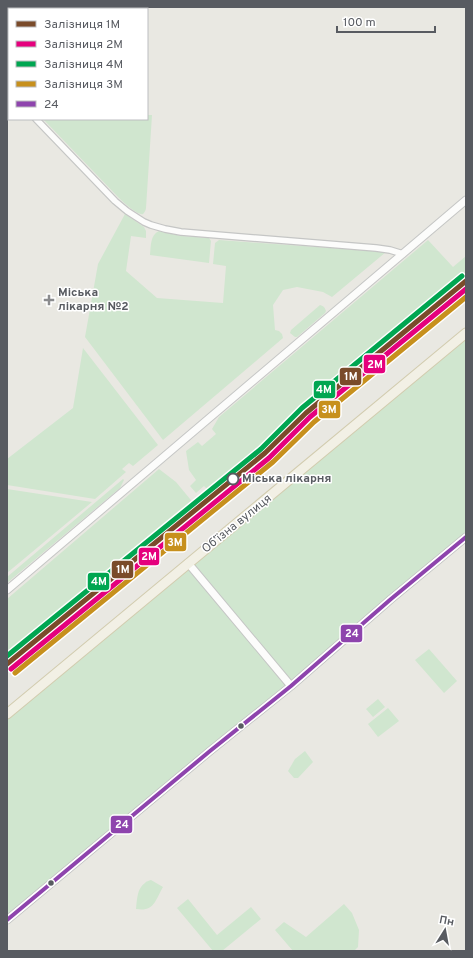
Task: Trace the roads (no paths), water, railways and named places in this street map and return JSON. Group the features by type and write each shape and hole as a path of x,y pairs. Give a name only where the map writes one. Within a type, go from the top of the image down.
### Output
{"main road":[{"name":"Обʼїзна вулиця","path":"7,714 466,333"}],"street":[{"path":"37,120 115,201 127,211 151,225 181,232 383,249 402,254"},
{"path":"7,590 466,200"},
{"path":"7,920 210,751 291,686 391,599 466,537"},
{"path":"188,563 291,686"}],"rail line":[{"name":"4М","path":"7,656 261,449 302,408 462,276"},
{"name":"1М","path":"7,664 265,453 306,413 466,281"},
{"name":"2М","path":"11,669 269,458 310,417 466,289"},
{"name":"3М","path":"15,673 273,462 314,422 466,297"}],"place":[{"name":"Міська лікарня №2","path":"49,300"},
{"name":"Міська лікарня","path":"233,479"}]}
